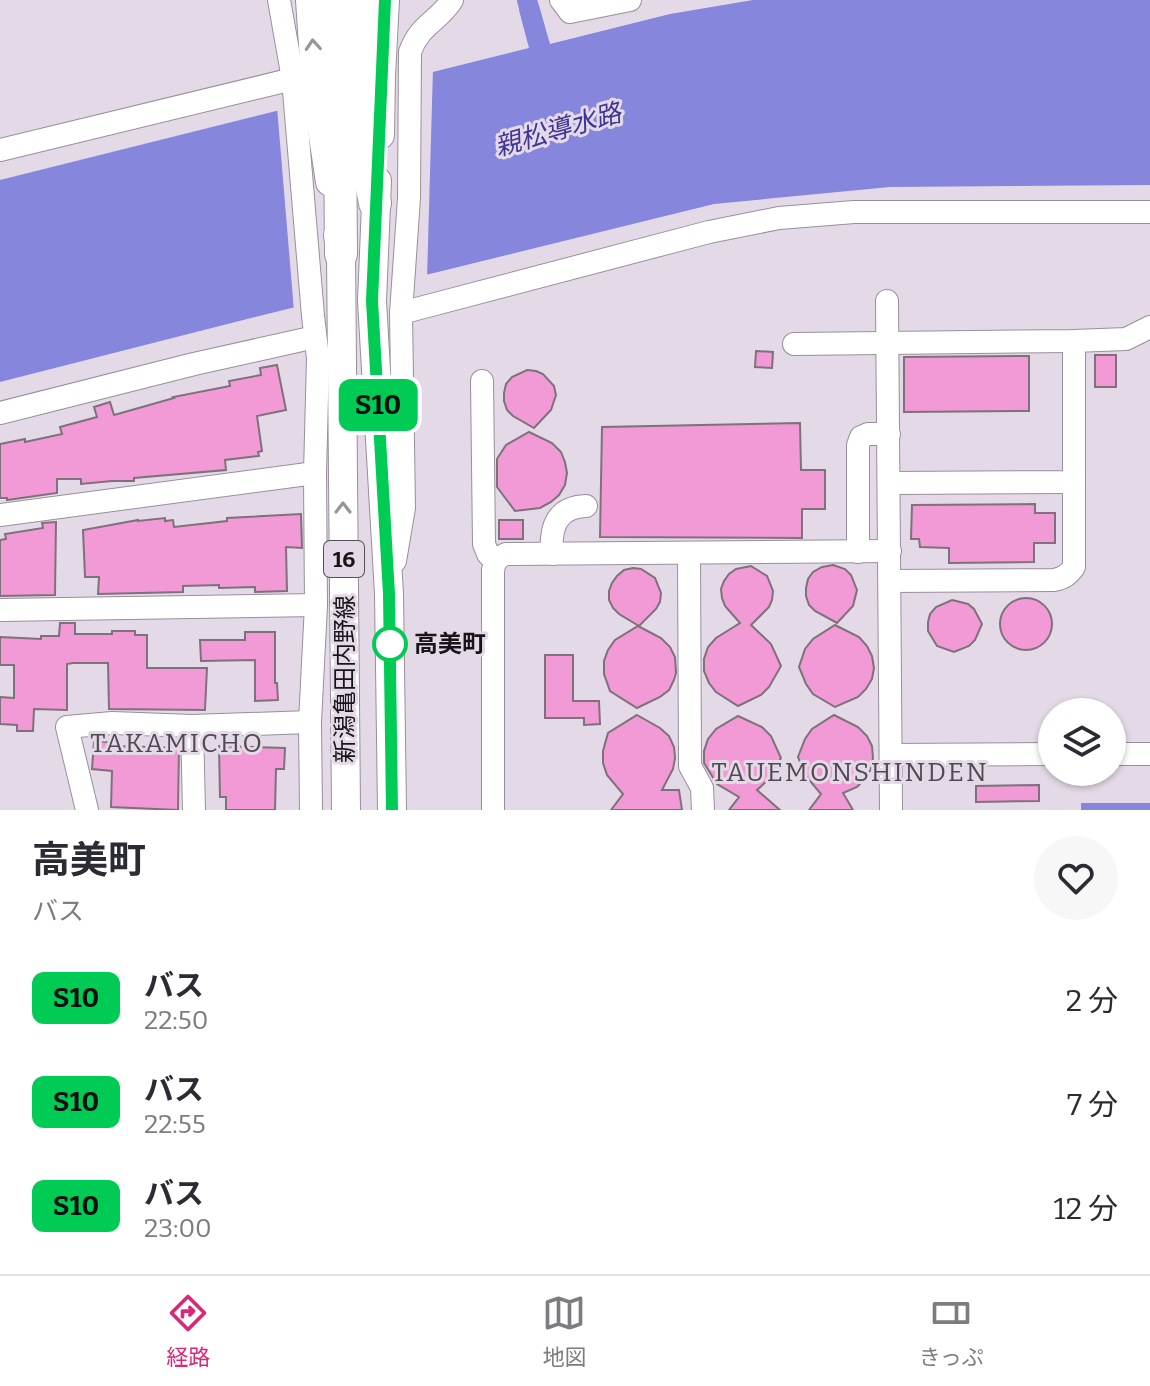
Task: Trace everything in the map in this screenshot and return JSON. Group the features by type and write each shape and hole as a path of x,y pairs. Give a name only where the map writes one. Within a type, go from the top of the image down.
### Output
{"highway":[{"path":"339,0 331,84 341,254"},
{"path":"363,0 331,84 365,153 375,203"}],"main road":[{"path":"310,0 331,84"},
{"path":"331,84 385,0"},
{"name":"新潟亀田内野線","path":"375,203 372,301 389,594 392,810"},
{"name":"新潟亀田内野線","path":"341,254 346,810"}],"street":[{"path":"279,0 286,29 331,84 314,326 318,358 311,810"},
{"path":"389,594 404,508 402,303 409,198 410,52 420,31 452,0"},
{"path":"561,0 570,12 630,0"},
{"path":"0,150 331,84"},
{"path":"402,303 779,218 854,212 1150,212"},
{"path":"887,301 891,810"},
{"path":"0,413 194,364 314,326"},
{"path":"794,344 1126,339 1150,327"},
{"path":"890,581 1054,580 1069,574 1074,567 1074,341"},
{"path":"482,381 484,544 495,561"},
{"path":"858,552 858,445 861,437 868,434 889,434"},
{"path":"0,515 315,473"},
{"path":"889,483 1074,482"},
{"path":"552,554 552,530 558,518 566,510 586,506"},
{"path":"493,810 495,561 506,554 890,551"},
{"path":"689,553 690,766 702,788 703,810"},
{"path":"0,610 316,605"},
{"path":"87,810 67,727 112,723 192,726 310,722"},
{"path":"192,726 194,810"},
{"path":"892,755 1038,754"},
{"path":"1126,754 1150,754"}],"water":[{"name":"親松導水路","path":"753,0 1150,0 1150,185 890,187 714,204 0,382 0,180 529,48 519,10 539,6 550,44 670,14"},
{"path":"1081,803 1150,803 1150,810 1081,810"}],"pier":[{"path":"433,68 427,279 294,311 277,107"}],"building":[{"path":"756,351 773,352 772,368 755,367"},
{"path":"1095,355 1116,355 1116,387 1095,387"},
{"path":"1029,356 1029,411 904,412 904,357"},
{"path":"277,365 286,410 257,416 262,451 258,452 259,456 225,460 226,470 134,478 134,481 81,484 81,479 57,479 57,493 7,500 0,498 0,444 62,434 60,427 97,417 94,407 110,402 114,415 173,397 230,386 229,381 261,375 260,368"},
{"path":"527,370 543,374 554,386 556,395 551,410 534,428 513,416 504,401 506,384 512,377"},
{"path":"800,423 801,470 825,470 825,509 802,509 802,538 600,537 602,427"},
{"path":"529,432 552,443 561,452 567,473 565,485 559,495 540,508 515,511 497,487 497,459 506,445"},
{"path":"1035,504 1035,513 1055,513 1055,543 1034,543 1034,562 949,563 949,548 920,547 919,539 911,539 912,505"},
{"path":"301,514 302,548 286,547 287,591 255,592 255,587 219,588 219,585 183,586 183,592 98,594 99,577 85,577 83,530 165,518 165,521 173,520 174,527 227,521 227,518"},
{"path":"499,520 523,520 523,539 499,539"},
{"path":"56,522 55,595 0,596 0,540 6,539 5,534 43,528 42,523"},
{"path":"833,565 851,575 857,590 853,606 837,623 815,611 806,596 808,579 813,572"},
{"path":"751,566 767,576 773,591 769,607 751,625 771,644 781,666 761,695 738,706 716,692 709,683 704,671 704,659 708,647 716,638 740,623 725,606 721,589 724,581 736,569"},
{"path":"633,568 641,569 655,578 661,593 656,609 639,626 619,614 609,600 609,591 617,576"},
{"path":"1026,598 1044,606 1052,624 1044,642 1026,650 1008,642 1000,624 1008,606"},
{"path":"952,600 968,604 982,624 969,646 954,652 937,646 928,631 930,614 936,607"},
{"path":"60,623 75,623 75,634 135,631 135,635 147,635 147,668 207,668 205,710 109,709 108,663 73,663 67,664 67,710 34,709 33,731 17,731 17,725 0,724 0,697 14,698 14,665 0,665 0,637 41,639 41,636 59,636"},
{"path":"835,625 859,637 872,656 874,668 872,679 858,697 835,707 813,694 799,667 805,649 813,639"},
{"path":"638,626 661,638 670,647 675,657 676,673 669,690 637,708 610,691 604,674 604,661 615,640"},
{"path":"245,632 275,632 278,700 255,701 255,660 201,661 200,640 245,640"},
{"path":"545,655 573,655 573,701 599,701 600,724 584,725 584,718 545,718"},
{"path":"637,715 669,736 675,758 662,790 679,790 682,810 611,810 623,794 607,775 603,751 608,733"},
{"path":"834,715 858,727 867,736 872,746 871,769 857,787 843,793 853,810 809,810 821,794 805,775 798,757 812,729"},
{"path":"738,716 762,727 771,736 781,758 769,779 757,790 780,810 729,810 739,797 717,784 704,763 708,739 716,729"},
{"path":"94,741 118,743 118,746 179,748 178,810 111,807 112,771 92,769"},
{"path":"219,746 285,748 284,769 276,769 275,810 226,810 226,797 220,797"},
{"path":"1038,785 1039,801 976,802 976,786"}],"waterway":[{"path":"527,0 536,33"}],"bus line":[{"name":"S10","path":"385,0 372,301 389,594 392,810"}],"place":[{"name":"高美町","path":"390,644"}],"district":[{"name":"TAKAMICHO","path":"177,743"},
{"name":"TAUEMONSHINDEN","path":"850,772"}]}
